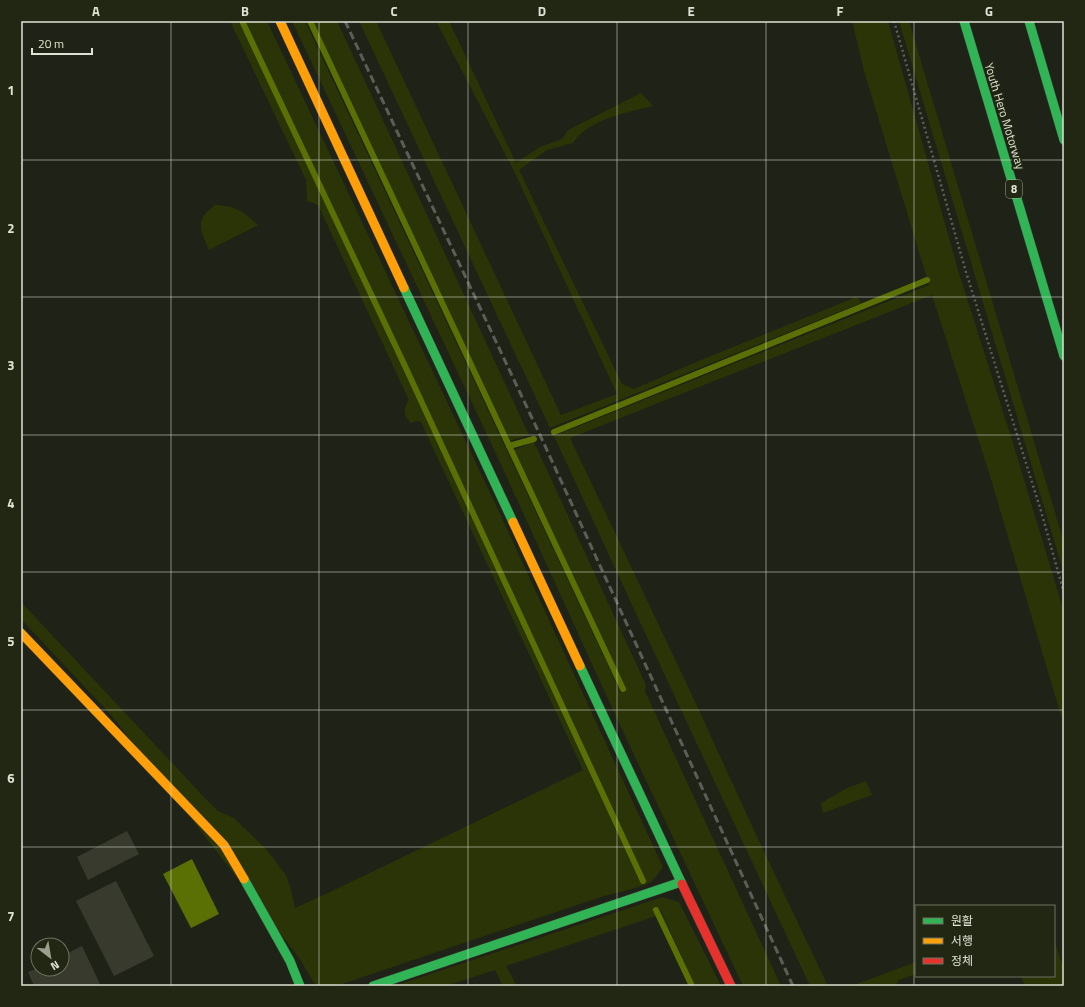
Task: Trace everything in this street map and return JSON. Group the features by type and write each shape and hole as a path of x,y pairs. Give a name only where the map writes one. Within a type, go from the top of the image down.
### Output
{"main road":[{"path":"280,21 681,882 731,986"},
{"name":"Youth Hero Motorway","path":"964,21 1064,356"},
{"path":"1028,21 1064,140"},
{"path":"21,633 224,845 234,860 290,961 300,986"},
{"path":"373,986 681,882"}],"path":[{"path":"894,21 966,272 1041,511 1064,593"}],"shaded area":[{"path":"230,21 239,21 401,365 638,878 641,879 642,877 481,526 244,21 267,21 501,516 663,867 651,882 641,886 601,897 336,986 316,986 299,958 111,715 21,619 21,602 204,797 218,811 234,818 267,850 286,875 295,908 583,770 421,422 416,421 411,423 406,418 405,409 409,400 318,205 307,201 306,180"},
{"path":"292,21 305,21 621,693 626,690 514,450 534,442 646,685 645,691 781,986 743,986 618,721 498,458"},
{"path":"313,21 337,21 529,435 509,441"},
{"path":"359,21 376,21 561,415 617,394 514,171 436,21 449,21 516,163 540,147 562,139 568,130 641,93 653,106 620,114 598,123 588,128 573,143 547,150 519,170 622,384 634,389 856,296 861,303 550,428"},
{"path":"852,21 888,21 958,270 1013,443 1064,612 1064,726 990,476 932,295 570,438 828,986 810,986 554,436 929,285 864,71"},
{"path":"899,21 909,21 1064,543 1064,574"},
{"path":"215,205 239,210 258,225 209,250 201,231 201,226 204,216 208,210"},
{"path":"866,781 872,795 823,813 821,803 847,788"},
{"path":"192,859 219,914 191,928 163,874"},
{"path":"662,897 679,902 721,986 695,986 660,909 655,907 653,911 656,916 506,966 517,986 503,986 495,970 446,986 394,986"},
{"path":"1055,942 1064,970 1064,986 1025,986 1021,977 1055,977"},
{"path":"915,962 915,974 899,980 895,986 851,986"}],"building":[{"path":"127,831 139,854 88,880 77,857"},
{"path":"116,881 154,956 114,976 76,901"},
{"path":"82,946 100,984 95,986 34,986 30,977 70,977 70,952"}],"waterway":[{"path":"242,21 404,364 643,881"},
{"path":"310,21 623,689"},
{"path":"554,432 927,280"},
{"path":"509,446 534,439"},
{"path":"656,910 692,986"}],"railway":[{"path":"345,21 540,435 793,986"}],"traffic: fast":[{"path":"964,21 1064,356"},
{"path":"1029,21 1064,140"},
{"path":"404,288 513,522"},
{"path":"580,666 682,884"},
{"path":"244,879 290,961 300,986"},
{"path":"373,986 681,882"}],"traffic: slow":[{"path":"280,21 404,288"},
{"path":"513,522 580,666"},
{"path":"21,633 224,845 244,879"}],"traffic: jam":[{"path":"682,884 731,986"}]}
